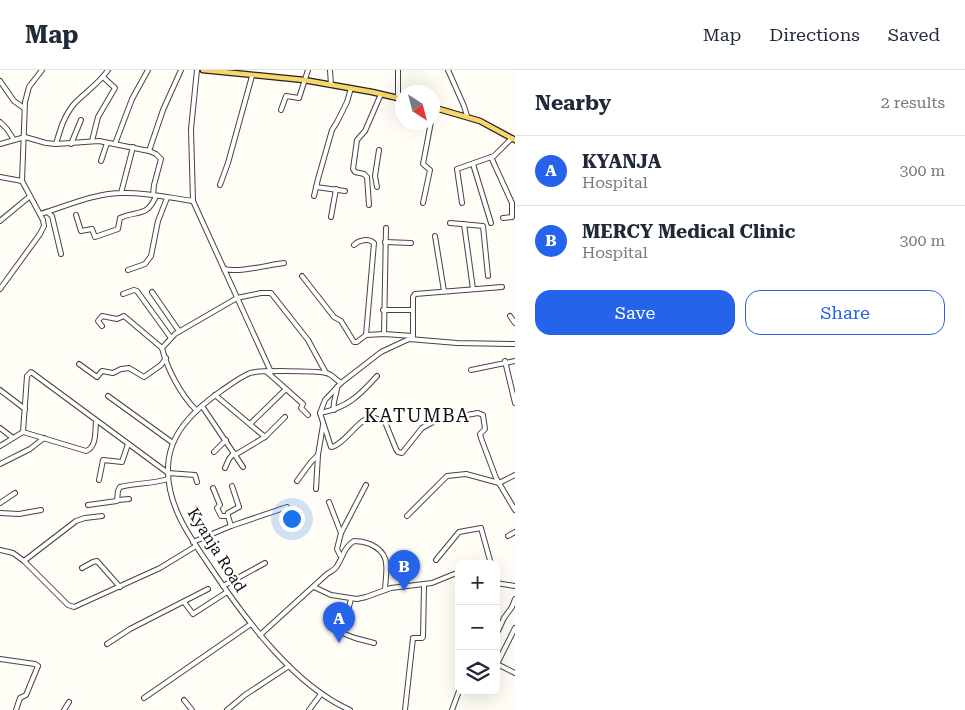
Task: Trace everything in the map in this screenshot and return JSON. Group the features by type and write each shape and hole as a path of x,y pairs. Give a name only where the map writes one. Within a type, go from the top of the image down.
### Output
{"main road":[{"path":"204,70 304,80 395,97"},
{"path":"440,110 467,116 513,139"}],"street":[{"path":"0,289 40,234 44,223 22,181 25,137 24,108 29,87 42,70"},
{"path":"56,144 62,125 72,106 108,70"},
{"path":"115,144 132,98 148,70"},
{"path":"149,151 163,110 181,70"},
{"path":"197,70 191,129 193,201 269,372 303,404 300,408 308,415"},
{"path":"281,110 286,96 299,98 308,70"},
{"path":"330,70 331,85"},
{"path":"398,70 399,85"},
{"path":"448,70 467,116"},
{"path":"220,185 252,76"},
{"path":"92,141 98,117 115,88 103,77"},
{"path":"0,81 14,101 24,108"},
{"path":"314,196 332,130 347,102 351,88"},
{"path":"375,176 367,177 364,174 353,171 358,140 381,94"},
{"path":"71,144 81,120"},
{"path":"0,122 14,140"},
{"path":"423,204 430,170 423,162 429,130"},
{"path":"0,144 25,137 46,144 71,144 92,141 149,151 161,159 154,185 152,206 142,214 120,218 118,229 95,237 92,229 81,231 76,215"},
{"path":"462,203 456,170 459,167 491,157 513,139"},
{"path":"101,160 107,143"},
{"path":"121,193 133,147"},
{"path":"377,187 375,176 379,150"},
{"path":"491,157 512,203 511,218 503,218"},
{"path":"473,164 491,223"},
{"path":"0,177 22,181"},
{"path":"367,177 369,205"},
{"path":"316,187 344,191"},
{"path":"331,217 336,189"},
{"path":"40,214 99,196 121,193 154,195 193,201"},
{"path":"0,221 29,197"},
{"path":"128,270 145,264 150,256 158,221 167,198"},
{"path":"47,212 52,216 61,254"},
{"path":"450,223 483,226 488,276"},
{"path":"464,224 473,289"},
{"path":"384,334 386,228"},
{"path":"435,236 444,291"},
{"path":"354,245 365,240 374,243 411,243"},
{"path":"366,335 374,243"},
{"path":"224,269 244,269 284,263"},
{"path":"302,276 334,317 340,321 352,341 357,342 366,335 384,334 457,343 515,344"},
{"path":"413,338 413,297 415,294 502,287"},
{"path":"123,294 134,290 137,291 171,338"},
{"path":"152,292 179,331"},
{"path":"162,348 179,331 207,317 237,298 271,293 308,340 326,373 341,383"},
{"path":"383,310 413,310"},
{"path":"102,326 98,321 102,316 117,319 124,316 162,348 170,370 186,400 196,410"},
{"path":"510,316 515,323"},
{"path":"413,338 402,341 381,352 341,383 325,400 320,412 329,445 332,448 352,433 365,420 375,418 388,426 396,449 400,453 403,452 422,428 433,422"},
{"path":"79,364 97,377 102,372 113,373 129,368 144,378 161,365 166,358"},
{"path":"470,370 515,361"},
{"path":"505,362 515,404"},
{"path":"161,365 170,370"},
{"path":"23,432 27,376 31,372 168,473 195,475 197,482"},
{"name":"Kyanja Road","path":"326,373 250,373 215,395 196,410 185,423 173,443 168,461 168,479 170,492 179,516 195,544 251,624 289,666 321,694 350,710"},
{"path":"320,412 334,410 347,404 358,396 377,376"},
{"path":"334,410 333,404 337,395 337,387"},
{"path":"250,424 286,388"},
{"path":"0,390 25,409"},
{"path":"215,395 265,437"},
{"path":"108,396 173,443"},
{"path":"202,406 243,466"},
{"path":"461,416 478,413 483,415 485,429 480,436 489,462 515,510"},
{"path":"226,468 229,459 265,437 285,417"},
{"path":"0,446 23,432 88,451 93,444 96,421"},
{"path":"316,490 318,455 324,425"},
{"path":"0,428 13,438"},
{"path":"0,464 30,449 44,438"},
{"path":"214,452 226,440"},
{"path":"99,480 103,460 122,462 128,444"},
{"path":"297,481 310,462 318,455"},
{"path":"406,516 447,476 466,474 499,483 515,475"},
{"path":"118,500 120,487 155,483 168,479"},
{"path":"340,555 336,548 341,533 366,485"},
{"path":"231,526 228,513 239,507 232,486"},
{"path":"213,488 220,505 217,508 221,516 228,516"},
{"path":"0,503 15,493"},
{"path":"88,505 129,499"},
{"path":"329,502 341,533"},
{"path":"0,550 13,553 24,561 72,607 78,606 160,568 195,544 231,526 287,507"},
{"path":"0,513 19,514 41,510"},
{"path":"24,561 76,521 102,516"},
{"path":"436,560 459,532 481,528 490,560"},
{"path":"508,536 515,532"},
{"path":"260,635 337,567 340,555 351,543 358,541 378,548 384,554 386,559 385,590"},
{"path":"82,568 97,561 120,587"},
{"path":"223,586 265,563"},
{"path":"314,586 331,595 351,599 366,597 396,587 424,585 455,573"},
{"path":"500,584 515,586"},
{"path":"405,710 413,638 424,637 424,585"},
{"path":"107,644 130,629 208,589"},
{"path":"184,602 193,614 227,592"},
{"path":"351,599 342,634 374,642"},
{"path":"500,627 515,599"},
{"path":"144,698 251,624"},
{"path":"515,628 497,664 515,673"},
{"path":"0,659 38,666 26,695 20,698 16,710"},
{"path":"227,710 245,695 289,666"},
{"path":"309,710 321,694"},
{"path":"452,710 458,695"},
{"path":"184,700 192,710"},
{"path":"64,710 69,702"}],"place":[{"name":"MERCY Medical Clinic","path":"404,591"},
{"name":"KYANJA","path":"339,643"}],"district":[{"name":"KATUMBA","path":"417,415"}]}
